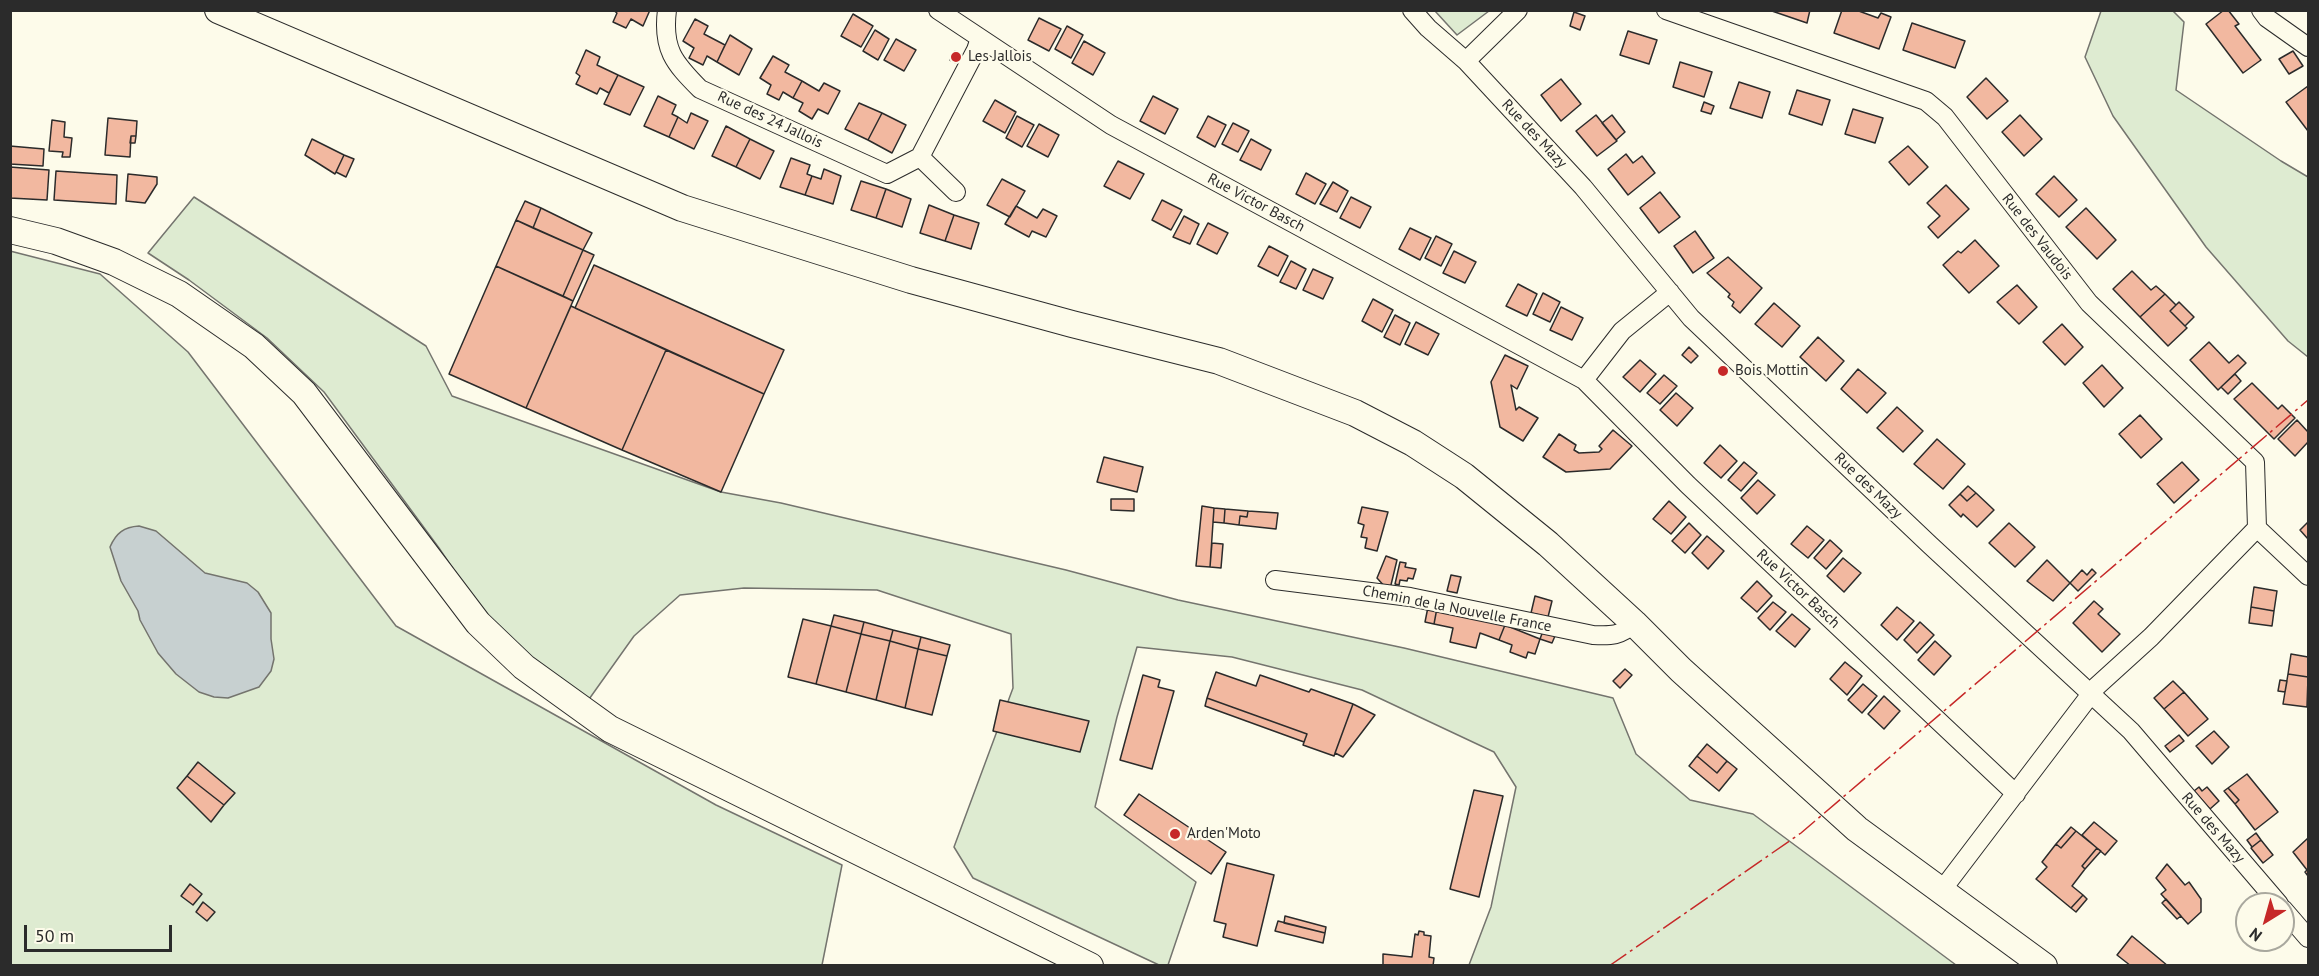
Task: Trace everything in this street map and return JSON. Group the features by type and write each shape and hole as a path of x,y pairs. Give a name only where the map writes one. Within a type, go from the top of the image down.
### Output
{"main road":[{"path":"218,10 682,208 911,280 1218,361 1355,413 1413,443 1464,476 1548,544 1681,670 1857,829 2044,966"},
{"path":"10,230 56,241 114,262 179,294 254,346 304,393 477,623 524,667 610,729 1090,966"}],"street":[{"name":"Rue des 24 Jallois","path":"667,10 668,48 678,67 700,88 887,174 920,157"},
{"name":"Rue Victor Basch","path":"938,10 1112,125 1584,380 1688,485 2016,794"},
{"name":"Rue des Mazy","path":"1413,10 1428,28 1466,61 1583,188 1691,318 2130,731 2269,892"},
{"path":"1466,61 1518,10"},
{"name":"Rue des Vaudois","path":"1666,10 1926,101 1945,117 2089,303 2255,462 2256,528"},
{"path":"2261,10 2267,18 2308,46"},
{"path":"956,192 920,157 966,71 980,38"},
{"path":"1584,380 1622,331 1670,292"},
{"path":"1942,890 2097,686 2151,637 2256,528 2308,576"},
{"name":"Chemin de la Nouvelle France","path":"1275,580 1410,597 1593,635 1613,636 1625,632 1634,623"},
{"path":"2295,923 2308,938"}],"green space":[{"path":"1435,11 1489,11 1457,35"},
{"path":"2101,11 2173,11 2184,22 2176,90 2308,177 2308,357 2288,341 2206,247 2113,116 2085,57"},
{"path":"194,197 426,346 452,396 721,492 781,503 1066,570 1178,600 1404,648 1613,698 1636,754 1690,800 1753,814 1956,965 1469,965 1491,907 1516,787 1494,752 1362,690 1232,657 1137,647 1095,807 1196,882 1168,965 1159,965 973,878 954,847 1013,688 1011,634 877,590 744,588 680,595 634,636 587,702 532,659 482,612 439,548 324,392 267,338 189,280 148,253"},
{"path":"10,251 100,274 188,352 396,626 716,805 842,865 822,965 11,965"}],"shaded area":[{"path":"139,526 156,531 205,573 247,583 258,592 271,613 274,659 271,671 259,687 228,698 214,697 199,692 176,674 158,653 121,581 110,547 121,532"}],"building":[{"path":"613,10 650,10 643,26 631,19 626,28 613,22 617,13"},
{"path":"1769,10 1810,10 1807,23"},
{"path":"1842,10 1856,10 1878,18 1881,13 1891,17 1879,49 1834,33"},
{"path":"2224,10 2228,10 2239,24 2235,26 2261,60 2243,73 2206,24"},
{"path":"1574,12 1585,16 1580,30 1570,26"},
{"path":"853,14 873,26 861,47 841,36"},
{"path":"1039,18 1061,29 1049,51 1028,40"},
{"path":"695,19 708,26 704,34 725,45 717,62 707,56 703,65 689,58 694,48 683,41"},
{"path":"1912,23 1965,41 1955,68 1903,50"},
{"path":"1067,26 1083,35 1071,58 1055,49"},
{"path":"875,30 889,39 878,60 863,51"},
{"path":"1628,31 1657,40 1649,64 1620,55"},
{"path":"730,35 752,49 739,75 717,62"},
{"path":"896,39 916,50 904,71 884,60"},
{"path":"1084,41 1105,53 1093,75 1072,63"},
{"path":"586,50 600,57 597,65 618,75 609,93 600,88 597,94 576,84 580,76 576,73"},
{"name":"Les Jallois","path":"955,51 961,54 956,63 950,60"},
{"path":"2293,51 2303,66 2289,74 2279,59"},
{"path":"773,56 789,65 785,72 802,81 793,98 783,92 779,100 767,94 771,85 760,78"},
{"path":"1680,62 1712,72 1704,97 1673,87"},
{"path":"618,75 644,87 630,115 604,104"},
{"path":"1986,78 2008,101 1987,119 1967,97"},
{"path":"1561,79 1581,104 1561,121 1541,95"},
{"path":"802,81 819,91 824,83 840,91 828,114 818,109 812,119 799,111 803,103 793,98"},
{"path":"1739,82 1770,92 1762,118 1730,108"},
{"path":"2308,86 2308,131 2286,102"},
{"path":"1797,90 1830,100 1822,125 1789,114"},
{"path":"658,96 676,105 672,114 678,117 669,137 644,126"},
{"path":"1153,96 1178,109 1165,134 1140,121"},
{"path":"995,100 1016,112 1005,133 983,121"},
{"path":"1704,102 1714,106 1711,114 1701,111"},
{"path":"859,103 882,113 868,140 845,129"},
{"path":"1853,109 1883,118 1875,143 1845,134"},
{"path":"691,113 708,121 694,149 669,137 678,117 687,123"},
{"path":"882,113 906,125 892,153 868,140"},
{"path":"1596,115 1617,141 1597,156 1576,131"},
{"path":"1612,115 1625,132 1616,140 1602,123"},
{"path":"2020,115 2042,139 2024,156 2002,132"},
{"path":"1017,116 1034,125 1022,147 1006,138"},
{"path":"1208,116 1226,125 1215,147 1197,137"},
{"path":"108,118 137,121 136,136 131,136 130,157 105,155"},
{"path":"52,120 65,122 64,137 72,138 70,157 62,157 63,152 49,151"},
{"path":"1233,123 1249,131 1238,152 1222,144"},
{"path":"1039,124 1059,135 1048,157 1027,146"},
{"path":"726,126 750,139 736,167 712,156"},
{"path":"131,136 136,136 135,143 130,143"},
{"path":"312,139 344,155 335,174 305,155"},
{"path":"750,139 774,151 760,179 736,167"},
{"path":"1251,139 1271,150 1261,170 1240,160"},
{"path":"10,146 44,149 43,166 10,164"},
{"path":"1908,146 1928,167 1909,185 1889,162"},
{"path":"1626,154 1633,163 1642,156 1655,173 1628,195 1608,169"},
{"path":"344,155 354,159 346,177 336,172"},
{"path":"791,158 810,165 807,174 812,176 805,195 780,187"},
{"path":"1118,161 1144,174 1130,199 1104,186"},
{"path":"10,167 49,170 47,200 10,198"},
{"path":"824,169 841,176 833,204 805,195 812,176 821,179"},
{"path":"56,171 117,175 116,204 54,200"},
{"path":"1306,173 1326,184 1315,204 1296,194"},
{"path":"128,174 157,177 157,184 145,203 126,201"},
{"path":"2054,176 2077,200 2059,217 2036,194"},
{"path":"1002,179 1025,191 1010,217 987,205"},
{"path":"861,181 886,189 876,218 851,210"},
{"path":"1333,182 1348,191 1337,212 1320,204"},
{"path":"1946,185 1969,209 1938,238 1928,227 1940,216 1927,203"},
{"path":"886,189 911,199 902,227 876,218"},
{"path":"1660,192 1680,217 1659,233 1640,208"},
{"path":"1351,197 1371,207 1360,228 1340,218"},
{"path":"1162,200 1182,210 1171,230 1152,220"},
{"path":"525,201 541,208 533,228 516,220"},
{"path":"929,205 954,215 945,241 920,233"},
{"path":"1016,206 1037,218 1043,209 1057,216 1046,237 1032,231 1029,237 1005,224"},
{"path":"541,208 592,233 583,250 533,228"},
{"path":"2086,208 2116,240 2097,259 2066,227"},
{"path":"954,215 979,223 971,249 945,241"},
{"path":"1184,216 1199,224 1190,244 1173,237"},
{"path":"516,220 583,250 563,296 496,266"},
{"path":"1208,223 1228,233 1217,254 1197,244"},
{"path":"1410,228 1431,238 1420,260 1399,249"},
{"path":"1695,231 1714,258 1693,273 1674,246"},
{"path":"1436,236 1452,244 1441,266 1425,258"},
{"path":"1975,240 1999,266 1969,293 1943,265"},
{"path":"1269,246 1288,256 1278,276 1258,266"},
{"path":"583,250 594,255 573,301 563,296"},
{"path":"1454,251 1476,262 1465,283 1443,273"},
{"path":"1728,257 1762,288 1740,313 1732,306 1734,302 1728,297 1730,294 1707,273"},
{"path":"1291,261 1306,269 1296,289 1280,282"},
{"path":"594,265 784,350 764,394 575,308"},
{"path":"496,266 573,301 526,408 449,374"},
{"path":"1313,269 1333,278 1323,299 1303,290"},
{"path":"2132,271 2151,290 2156,286 2165,294 2140,317 2113,289"},
{"path":"1518,284 1537,294 1527,316 1506,306"},
{"path":"2017,285 2037,307 2019,324 1997,302"},
{"path":"1543,293 1560,302 1550,322 1533,314"},
{"path":"2165,294 2176,305 2170,311 2187,328 2168,346 2140,317"},
{"path":"1373,299 1393,310 1382,332 1362,321"},
{"path":"2179,302 2194,317 2185,326 2170,311"},
{"path":"1774,303 1800,326 1782,347 1755,324"},
{"path":"571,306 666,350 622,450 526,408"},
{"path":"1561,307 1583,318 1572,340 1550,330"},
{"path":"1395,315 1410,323 1400,345 1384,337"},
{"path":"1416,322 1439,334 1428,355 1405,344"},
{"path":"2062,324 2083,347 2065,365 2043,342"},
{"path":"1818,337 1844,361 1826,381 1800,357"},
{"path":"2209,342 2229,363 2238,355 2246,363 2218,390 2190,360"},
{"path":"1689,347 1698,356 1691,363 1682,355"},
{"path":"666,350 764,394 721,492 622,450"},
{"path":"1505,355 1528,366 1517,389 1511,385 1516,410 1519,407 1538,418 1523,441 1500,427 1491,382"},
{"path":"1640,360 1656,374 1640,392 1623,377"},
{"path":"2102,365 2123,388 2104,407 2083,383"},
{"path":"1858,369 1886,393 1867,413 1841,389"},
{"path":"2235,374 2241,381 2228,394 2221,387"},
{"path":"1664,375 1677,386 1660,404 1647,393"},
{"path":"2252,383 2278,409 2282,405 2295,418 2274,439 2234,399"},
{"path":"1676,393 1693,408 1677,426 1660,410"},
{"path":"1897,407 1923,431 1903,452 1877,428"},
{"path":"2140,415 2162,439 2141,458 2119,434"},
{"path":"2297,420 2308,432 2308,442 2295,456 2278,439"},
{"path":"1613,430 1632,446 1610,469 1566,472 1543,457 1559,434 1576,445 1574,450 1579,453 1599,452 1602,449 1599,446"},
{"path":"1937,439 1965,464 1943,489 1914,464"},
{"path":"1720,445 1737,461 1721,478 1704,463"},
{"path":"1104,457 1143,467 1137,492 1097,482"},
{"path":"1744,462 1757,473 1741,491 1728,480"},
{"path":"2182,462 2199,480 2174,503 2157,484"},
{"path":"1758,480 1775,495 1757,514 1741,498"},
{"path":"1968,486 1976,493 1967,501 1960,494"},
{"path":"1976,493 1994,510 1977,527 1963,514 1961,517 1949,505 1960,494 1967,501"},
{"path":"1111,499 1134,499 1134,511 1111,510"},
{"path":"1669,501 1686,517 1671,534 1653,519"},
{"path":"1202,506 1214,508 1210,567 1196,566"},
{"path":"1362,507 1388,512 1377,551 1365,548 1367,538 1361,537 1364,525 1358,523"},
{"path":"1214,508 1225,509 1224,523 1213,522"},
{"path":"1225,509 1248,511 1247,517 1240,516 1239,525 1224,523"},
{"path":"1248,511 1278,513 1276,529 1239,525 1240,516 1247,517"},
{"path":"2308,522 2308,539 2300,530"},
{"path":"1689,523 1701,535 1685,553 1672,541"},
{"path":"2009,523 2035,547 2015,567 1989,543"},
{"path":"1807,526 1824,540 1808,558 1791,544"},
{"path":"1707,536 1724,551 1708,569 1692,553"},
{"path":"1830,540 1842,551 1826,569 1814,558"},
{"path":"1212,543 1223,544 1221,568 1210,567"},
{"path":"1386,556 1397,560 1390,589 1386,588 1377,578"},
{"path":"1843,558 1861,573 1844,592 1827,576"},
{"path":"2047,560 2070,583 2053,601 2027,581"},
{"path":"1400,562 1406,563 1405,567 1416,569 1413,579 1400,580 1399,585 1395,584"},
{"path":"2092,569 2096,573 2078,591 2070,583 2082,570 2087,575"},
{"path":"1451,575 1461,577 1457,593 1447,591"},
{"path":"1757,581 1772,596 1757,612 1741,598"},
{"path":"2254,587 2277,591 2274,611 2251,607"},
{"path":"1535,596 1552,601 1548,617 1531,613"},
{"path":"2094,601 2103,609 2098,614 2120,634 2102,652 2073,623"},
{"path":"1773,602 1786,612 1770,630 1758,618"},
{"path":"1428,607 1437,608 1434,624 1425,622"},
{"path":"1897,607 1914,621 1897,640 1881,625"},
{"path":"2251,607 2274,611 2272,626 2249,623"},
{"path":"1437,608 1505,625 1499,640 1480,633 1476,648 1450,642 1453,628 1434,624"},
{"path":"1792,614 1810,629 1795,647 1776,631"},
{"path":"834,615 864,622 861,634 831,626"},
{"path":"803,619 831,626 816,684 788,677"},
{"path":"864,622 893,630 890,641 861,634"},
{"path":"1920,622 1934,635 1917,653 1904,640"},
{"path":"1505,625 1540,639 1535,654 1528,652 1526,658 1510,652 1512,645 1499,640"},
{"path":"831,626 861,634 846,692 816,684"},
{"path":"893,630 921,637 918,649 890,641"},
{"path":"1543,631 1555,636 1552,643 1540,639"},
{"path":"861,634 890,641 876,700 846,692"},
{"path":"921,637 950,645 947,656 918,649"},
{"path":"890,641 918,649 905,708 876,700"},
{"path":"1935,641 1951,656 1934,675 1918,660"},
{"path":"918,649 947,656 932,715 905,708"},
{"path":"2291,654 2308,657 2308,677 2288,674"},
{"path":"1845,662 1862,676 1847,695 1830,679"},
{"path":"1625,669 1632,675 1620,688 1613,681"},
{"path":"1216,672 1256,686 1260,675 1309,692 1311,689 1353,704 1334,756 1303,745 1307,734 1207,698"},
{"path":"2288,674 2308,677 2307,707 2283,704"},
{"path":"1143,675 1160,680 1158,687 1174,691 1152,769 1120,760"},
{"path":"2280,680 2287,681 2285,692 2278,691"},
{"path":"2173,681 2184,692 2164,709 2154,698"},
{"path":"1863,684 1877,696 1862,713 1848,700"},
{"path":"2184,692 2208,719 2188,736 2164,709"},
{"path":"1884,696 1900,711 1884,729 1868,714"},
{"path":"1207,698 1307,734 1304,742 1205,706"},
{"path":"1000,700 1089,721 1080,752 993,731"},
{"path":"1353,704 1375,715 1343,757 1335,753"},
{"path":"2214,731 2229,747 2212,764 2196,746"},
{"path":"2179,735 2184,741 2170,752 2165,746"},
{"path":"1707,744 1727,761 1717,773 1697,756"},
{"path":"1697,756 1717,773 1727,761 1737,769 1719,791 1689,766"},
{"path":"198,762 235,793 224,805 187,776"},
{"path":"2247,774 2278,812 2255,830 2235,804 2239,800 2228,788"},
{"path":"187,776 224,805 211,822 177,788"},
{"path":"2199,787 2202,791 2207,787 2219,801 2210,809 2194,791"},
{"path":"2228,788 2239,800 2235,804 2224,791"},
{"path":"1474,790 1503,796 1479,897 1450,889"},
{"name":"Arden'Moto","path":"1139,794 1226,852 1211,874 1124,815"},
{"path":"2094,822 2117,841 2105,855 2082,835"},
{"path":"2071,827 2076,831 2061,848 2056,844"},
{"path":"2076,831 2097,848 2082,866 2085,869 2072,886 2083,895 2071,908 2036,879 2047,867 2042,862 2056,844 2061,848"},
{"path":"2256,833 2261,840 2252,847 2247,840"},
{"path":"2308,838 2308,876 2305,872 2307,870 2293,852"},
{"path":"2261,840 2273,855 2263,863 2251,848"},
{"path":"2097,848 2101,851 2085,869 2082,866"},
{"path":"1227,863 1274,875 1257,946 1223,937 1226,924 1214,921"},
{"path":"2167,864 2185,885 2189,882 2201,899 2201,912 2188,924 2161,894 2166,890 2156,878"},
{"path":"190,884 202,894 193,905 181,896"},
{"path":"2083,895 2087,899 2076,912 2071,908"},
{"path":"2166,899 2181,916 2177,919 2162,903"},
{"path":"203,902 215,912 207,921 196,912"},
{"path":"1285,916 1326,927 1325,933 1284,923"},
{"path":"1278,921 1325,933 1323,943 1275,931"},
{"path":"1419,931 1431,936 1429,957 1434,958 1433,966 1383,966 1383,954 1412,957 1415,934 1418,935"},
{"path":"2132,936 2168,966 2131,966 2117,955"}],"power":[{"path":"1609,966 1801,833 2308,400"}],"place":[{"name":"Les Jallois","path":"956,57"},
{"name":"Bois Mottin","path":"1723,371"},
{"name":"Arden'Moto","path":"1175,834"}]}
